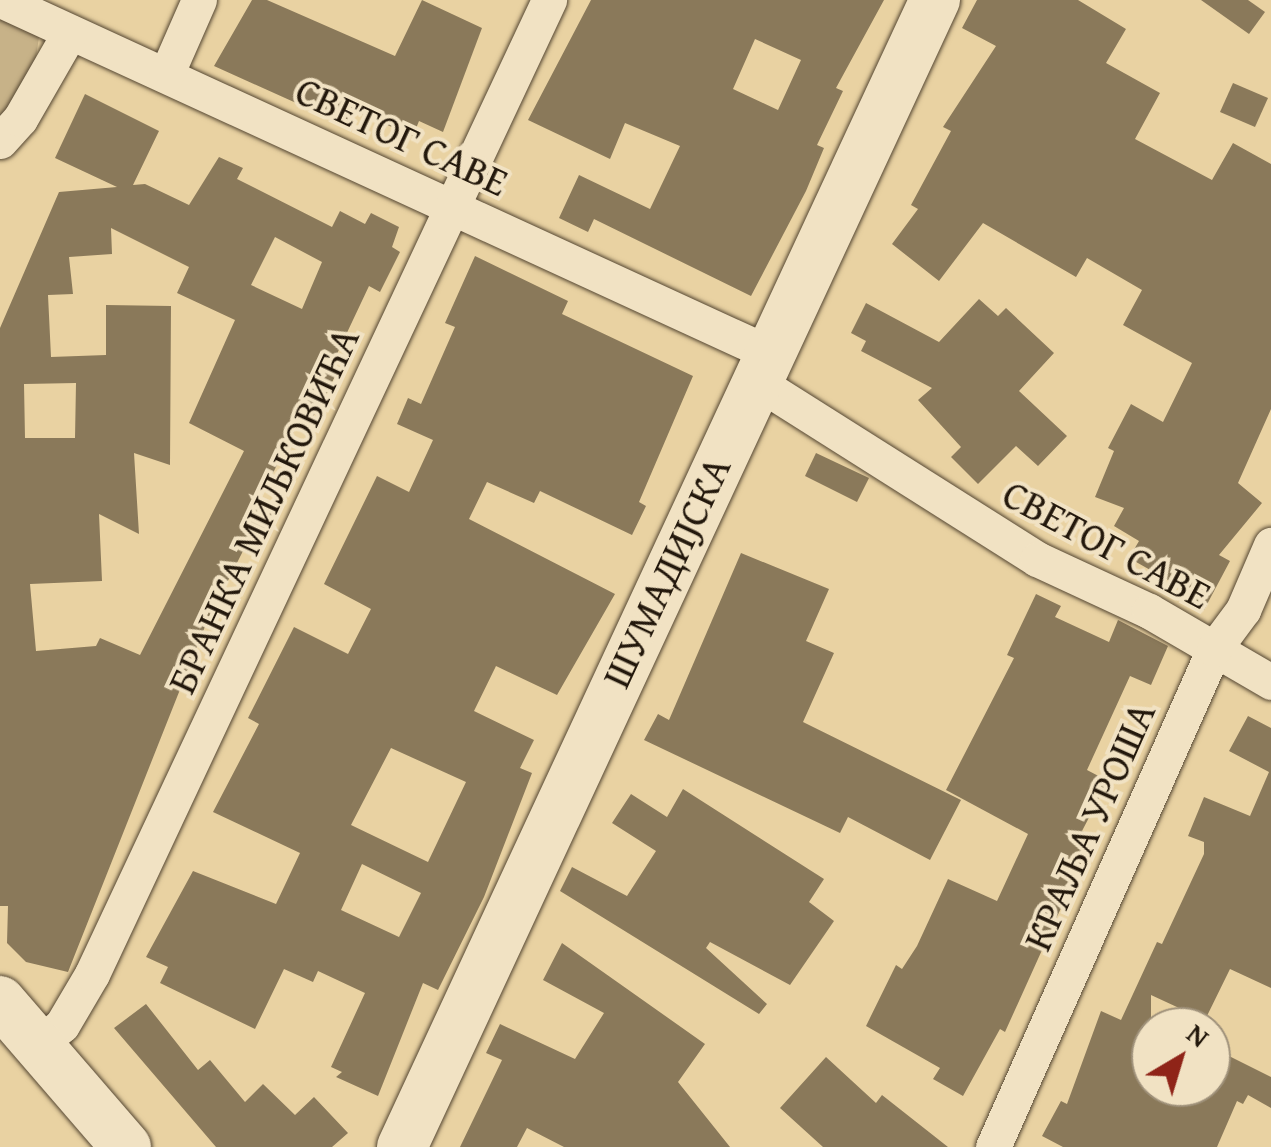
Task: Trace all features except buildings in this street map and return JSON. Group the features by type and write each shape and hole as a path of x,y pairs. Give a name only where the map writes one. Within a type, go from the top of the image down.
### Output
{"street":[{"name":"СВЕТОГ САВЕ","path":"0,0 452,205 761,366 1037,560 1271,682"},
{"path":"166,75 199,0"},
{"name":"БРАНКА МИЉКОВИЋА","path":"38,1045 62,1024 92,974 549,0"},
{"name":"ШУМАДИЈСКА","path":"402,1147 761,366 935,0"},
{"path":"0,140 20,119 70,32"},
{"name":"КРАЉА УРОША","path":"993,1147 1214,649 1242,610 1271,544"},
{"path":"0,1000 126,1147"}],"shaded area":[{"path":"0,19 39,37 34,71 0,117"}]}
